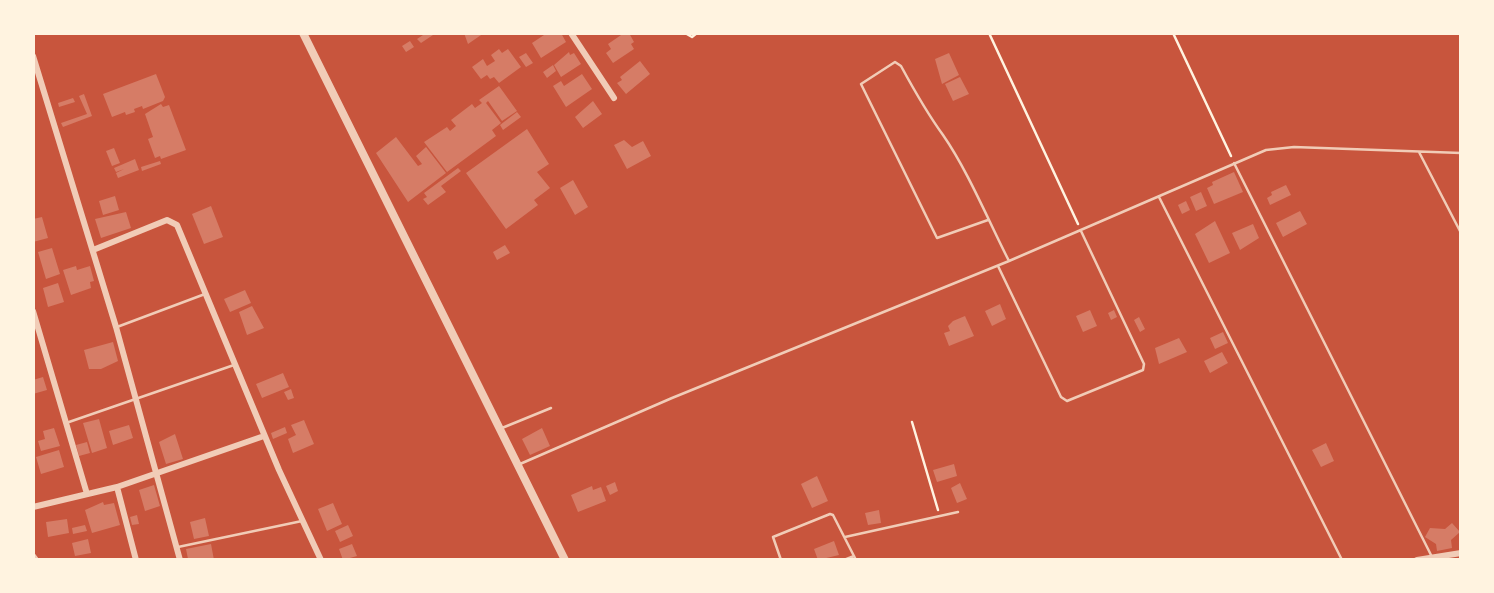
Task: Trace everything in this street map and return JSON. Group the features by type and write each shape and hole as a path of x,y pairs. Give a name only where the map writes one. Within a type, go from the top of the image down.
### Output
{"street":[{"path":"303,33 565,560"},
{"path":"572,33 614,98"},
{"path":"33,56 116,327 180,560"},
{"path":"93,250 173,220 264,436 321,560"},
{"path":"33,311 87,494"},
{"path":"33,507 117,487 264,436"},
{"path":"117,487 136,560"},
{"path":"1417,560 1453,557 1461,553"}],"lane":[{"path":"988,220 937,238 861,84 895,62 901,66 932,123 943,136 988,220 1009,261"},
{"path":"517,466 673,398 998,266 1266,150 1294,147 1461,153"},
{"path":"1418,151 1461,233"},
{"path":"1234,163 1432,558"},
{"path":"1159,196 1342,560"},
{"path":"998,266 1061,397 1068,401 1143,370 1144,364 1080,231"},
{"path":"116,327 205,294"},
{"path":"65,424 234,365"},
{"path":"498,429 551,408"},
{"path":"845,537 958,512"},
{"path":"781,560 774,537 830,514 833,515 855,558 844,560"},
{"path":"177,547 302,521"}],"path":[{"path":"685,33 692,37 697,33"},
{"path":"989,33 1080,231"},
{"path":"1173,33 1234,163"},
{"path":"912,422 940,516"}],"building":[{"path":"426,33 436,33 421,43 417,39"},
{"path":"464,33 484,33 468,44"},
{"path":"547,33 561,33 566,42 541,58 532,43"},
{"path":"624,33 629,33 634,49 613,63 606,53 611,49 608,44"},
{"path":"410,41 414,47 406,52 402,46"},
{"path":"499,49 502,53 508,49 521,67 499,83 494,77 490,79 487,75 481,79 472,67 483,59 487,66 495,61 491,55"},
{"path":"569,52 570,55 574,53 581,64 561,77 554,65"},
{"path":"526,53 533,63 526,67 519,57"},
{"path":"949,53 959,75 942,84 935,59"},
{"path":"640,61 650,74 626,94 617,83 622,80 620,77"},
{"path":"553,65 556,71 547,78 543,72"},
{"path":"156,74 165,97 163,101 143,109 142,106 134,109 135,112 126,115 125,112 112,117 103,94"},
{"path":"582,74 592,89 566,107 553,86 561,81 564,86"},
{"path":"960,77 969,94 953,101 945,84"},
{"path":"499,86 517,111 502,121 488,101 486,103 501,123 492,130 496,136 447,172 424,142 447,127 450,131 456,126 451,120 472,104 475,108 482,103 479,100"},
{"path":"84,94 92,116 63,127 61,123 87,114 79,96"},
{"path":"73,98 75,102 59,107 58,103"},
{"path":"593,101 602,114 583,128 575,117"},
{"path":"161,104 163,107 169,105 186,150 161,159 160,156 155,158 148,139 153,137 145,114"},
{"path":"517,112 521,117 503,130 500,125"},
{"path":"527,129 549,164 537,172 550,188 534,200 538,205 506,229 466,173"},
{"path":"396,137 418,166 422,164 416,156 426,147 446,173 408,202 376,153"},
{"path":"624,140 632,147 643,141 651,156 627,169 614,145"},
{"path":"114,148 120,163 112,166 106,151"},
{"path":"135,159 139,170 118,178 116,173 124,169 116,172 114,168"},
{"path":"160,161 161,164 142,171 141,167"},
{"path":"458,168 461,171 441,186 446,192 428,205 423,199 427,197 424,193"},
{"path":"1234,172 1243,192 1214,204 1207,188 1213,185 1212,182"},
{"path":"573,180 588,207 575,215 560,188"},
{"path":"1286,185 1291,195 1270,205 1267,198 1272,195 1271,192"},
{"path":"1201,192 1207,206 1196,211 1190,197"},
{"path":"115,196 119,210 103,215 99,201"},
{"path":"1186,201 1190,210 1182,214 1178,205"},
{"path":"211,206 223,237 204,244 192,214"},
{"path":"1300,211 1307,224 1283,237 1276,223"},
{"path":"126,212 131,228 101,238 95,219"},
{"path":"42,217 48,238 33,242 33,219"},
{"path":"1215,221 1230,253 1209,263 1195,234"},
{"path":"1253,224 1259,238 1240,250 1232,233"},
{"path":"505,245 510,253 497,260 493,252"},
{"path":"52,248 60,274 46,279 38,252"},
{"path":"76,266 77,270 90,266 94,281 90,282 91,288 71,295 63,270"},
{"path":"58,283 64,302 48,307 43,288"},
{"path":"245,290 251,303 230,312 224,299"},
{"path":"1000,304 1006,319 992,326 985,311"},
{"path":"252,306 264,328 247,335 239,312"},
{"path":"1090,310 1097,326 1083,332 1076,316"},
{"path":"1114,310 1117,317 1111,320 1108,313"},
{"path":"965,316 974,336 949,346 944,333 950,331 948,326 953,321"},
{"path":"1139,317 1145,329 1140,332 1134,320"},
{"path":"1223,332 1228,343 1215,349 1210,338"},
{"path":"1179,338 1187,352 1159,364 1155,348"},
{"path":"113,342 118,361 101,369 89,369 84,350"},
{"path":"1222,352 1228,363 1210,373 1204,361"},
{"path":"283,373 289,387 262,398 256,384"},
{"path":"43,377 47,390 33,394 33,380"},
{"path":"291,389 294,398 288,400 284,392"},
{"path":"99,419 107,448 92,453 83,423"},
{"path":"304,420 314,444 293,453 288,439 296,435 291,425"},
{"path":"129,425 133,438 113,445 109,431"},
{"path":"285,427 287,433 273,439 271,433"},
{"path":"54,428 60,446 41,451 38,441 45,439 43,431"},
{"path":"542,428 550,446 530,455 522,439"},
{"path":"175,434 183,459 166,464 159,442"},
{"path":"87,442 90,453 79,456 76,445"},
{"path":"1326,443 1334,461 1321,467 1312,450"},
{"path":"59,450 64,467 41,474 36,457"},
{"path":"954,464 957,476 937,482 933,470"},
{"path":"817,476 828,501 812,508 801,484"},
{"path":"615,482 618,491 610,495 606,486"},
{"path":"960,483 967,499 957,503 951,488"},
{"path":"154,485 160,506 145,511 139,490"},
{"path":"592,486 593,490 601,487 606,501 578,512 571,495"},
{"path":"103,502 104,505 114,503 120,525 92,533 85,510"},
{"path":"333,503 342,524 327,531 318,509"},
{"path":"879,510 881,523 868,525 865,513"},
{"path":"137,515 139,524 132,525 130,517"},
{"path":"205,518 209,536 194,539 190,522"},
{"path":"67,519 69,533 48,537 46,522"},
{"path":"1452,523 1460,532 1451,540 1452,548 1437,551 1436,544 1425,537 1430,528 1445,529"},
{"path":"85,525 87,531 73,534 72,528"},
{"path":"348,525 353,536 340,542 335,531"},
{"path":"88,539 91,553 75,556 72,543"},
{"path":"834,541 839,555 818,560 814,549"},
{"path":"211,544 214,560 188,559 186,549"},
{"path":"352,544 357,556 343,560 339,549"}]}
